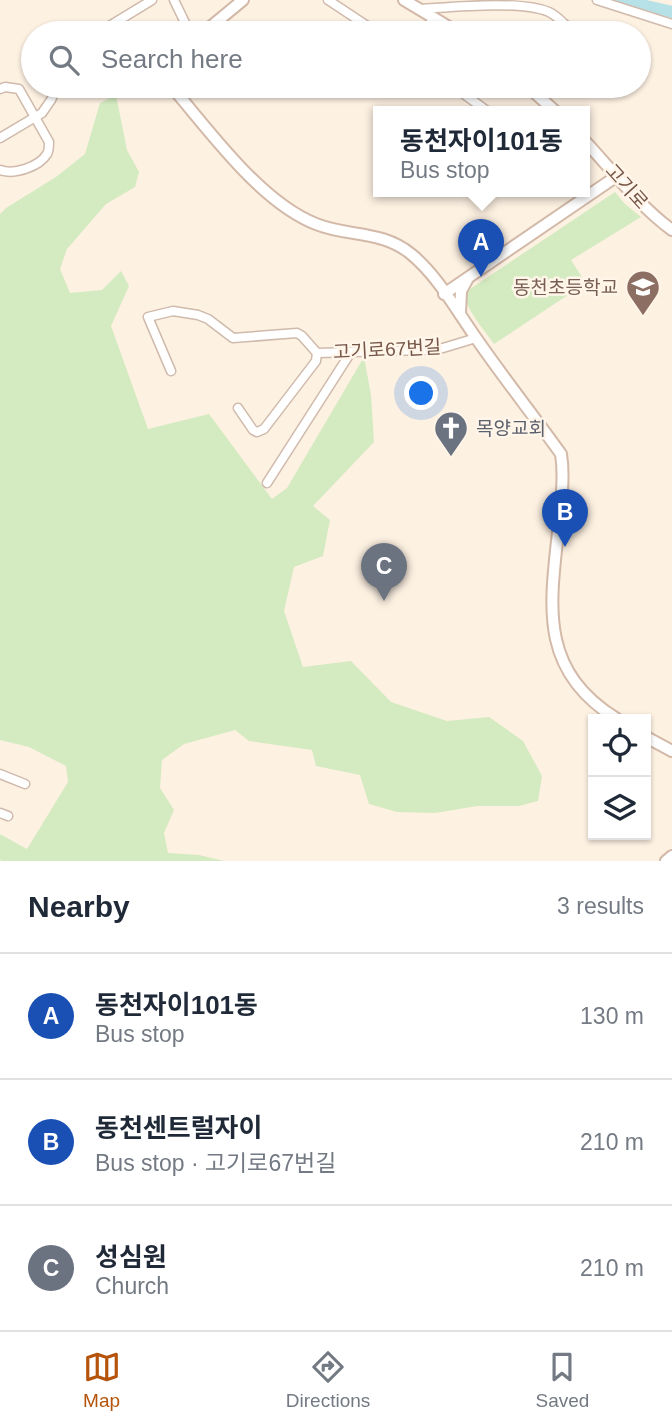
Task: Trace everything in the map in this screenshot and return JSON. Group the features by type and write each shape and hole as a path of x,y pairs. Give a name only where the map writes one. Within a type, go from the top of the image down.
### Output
{"street":[{"path":"118,21 152,0"},
{"path":"174,0 184,21"},
{"path":"218,21 243,0"},
{"path":"328,0 360,21"},
{"path":"404,0 439,21"},
{"path":"597,0 672,24"},
{"path":"421,9 486,5 526,6 550,12 560,21"},
{"path":"0,89 19,89 21,92"},
{"path":"0,170 7,173 20,172 42,159 48,152 49,142 25,98"},
{"path":"0,138 42,113 50,98"},
{"path":"181,98 248,176 277,201 315,224 380,237 408,252 419,262 561,454 561,500 552,608 556,644 567,672 598,706 610,714"},
{"name":"고기로","path":"590,147 648,210 672,230"},
{"path":"590,190 617,176"},
{"path":"444,293 577,197"},
{"path":"460,314 461,291 471,276"},
{"name":"고기로67번길","path":"171,371 148,317 166,312 203,317 233,338 297,333 317,353 437,349 476,338"},
{"path":"267,483 351,352"},
{"path":"238,408 253,430 257,432 264,429 316,362 317,353"},
{"path":"651,740 672,751"},
{"path":"0,774 25,784"},
{"path":"666,861 672,856"}],"green space":[{"path":"117,98 127,150 139,172 135,187 106,204 67,249 60,269 70,293 102,290 121,271 129,286 111,326 148,429 209,414 272,499 287,488 364,357 371,395 374,442 313,506 330,520 323,556 294,567 284,611 303,667 351,661 391,702 447,721 489,717 523,741 542,776 538,801 519,806 477,806 435,813 397,812 369,804 360,775 316,766 312,750 249,741 235,730 184,744 162,760 160,788 174,810 164,833 168,853 199,855 224,861 0,860 0,834 27,849 68,782 66,766 29,747 0,740 0,214 85,154 100,103"},
{"path":"615,192 641,217 571,260 586,283 494,344 467,303 466,295 470,289"}],"waterway":[{"path":"620,0 672,12"}],"place":[{"name":"동천자이101동","path":"481,277"},
{"name":"동천초등학교","path":"643,317"},
{"name":"목양교회","path":"451,458"},
{"name":"동천센트럴자이","path":"565,547"},
{"name":"성심원","path":"384,601"}]}
